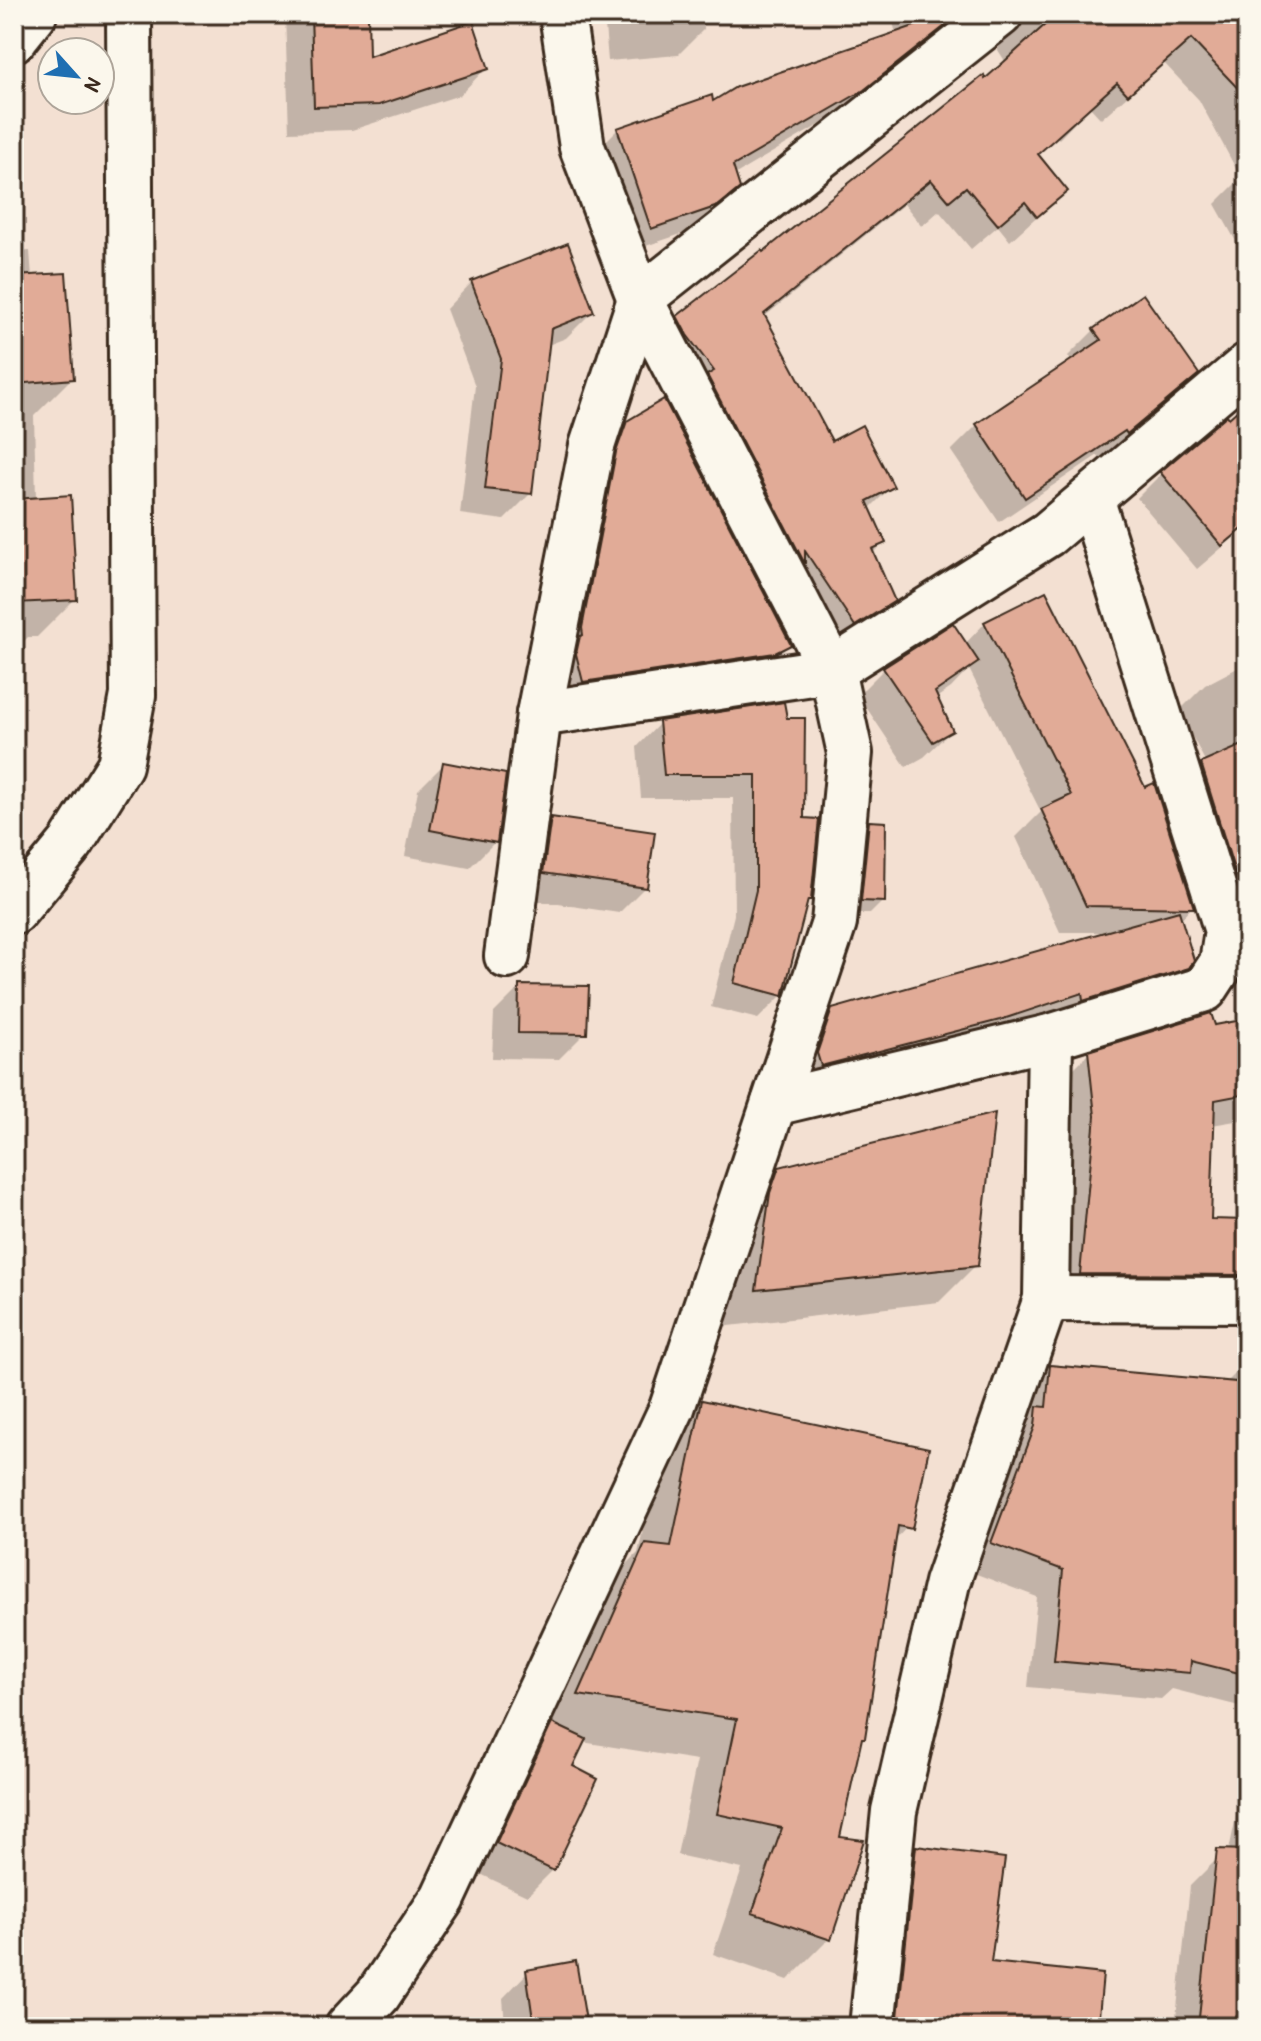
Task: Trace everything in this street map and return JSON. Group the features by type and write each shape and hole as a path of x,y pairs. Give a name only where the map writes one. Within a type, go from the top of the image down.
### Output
{"street":[{"path":"14,39 34,14"},
{"path":"14,912 71,843 120,765 133,695 129,14"},
{"path":"348,2027 378,1995 443,1898 600,1568 672,1408 834,923 850,753 832,670 640,299 582,147 562,14"},
{"path":"507,956 539,714 592,446 640,299 1000,14"},
{"path":"539,714 832,670 1048,534 1247,366"},
{"path":"774,1103 1050,1037 1205,989 1222,963 1227,931 1091,498"},
{"path":"872,2027 894,1811 944,1598 1046,1299 1050,1037"},
{"path":"1046,1299 1247,1300"}],"building":[{"path":"311,14 368,14 369,56 473,21 489,69 379,105 314,107"},
{"path":"949,14 960,14 864,90 733,166 740,188 718,206 651,229 617,128 712,95 713,101 736,87"},
{"path":"1057,14 1247,14 1247,98 1191,39 1128,95 1117,83 1038,154 1068,191 1037,217 1025,202 998,225 966,187 949,201 931,180 764,314 832,441 862,425 894,487 867,501 886,543 872,549 895,601 855,626 805,551 805,564 707,375 714,371 677,316 763,252 984,75 985,79"},
{"path":"568,243 594,312 551,329 532,494 485,489 501,359 471,281"},
{"path":"66,273 74,379 14,384 14,276"},
{"path":"1143,294 1199,374 1127,434 1125,431 1025,498 976,424 1101,340 1093,329"},
{"path":"664,399 791,645 775,653 583,682 576,654 580,636 583,635 616,452 627,421"},
{"path":"1247,402 1247,525 1222,546 1160,472 1227,415 1229,418"},
{"path":"71,495 77,600 14,603 14,499"},
{"path":"1046,591 1145,787 1154,783 1194,908 1086,906 1041,809 1071,795 984,622"},
{"path":"953,623 979,662 935,692 953,731 933,742 883,668"},
{"path":"784,702 787,718 805,718 804,818 819,819 811,900 808,900 783,996 734,983 756,890 756,775 664,775 659,721"},
{"path":"1247,743 1247,911 1201,763"},
{"path":"443,762 506,774 497,843 430,830"},
{"path":"551,817 655,832 647,888 543,873"},
{"path":"869,821 886,822 885,902 861,901"},
{"path":"1179,911 1194,960 1189,968 1083,1001 1082,993 1000,1020 821,1066 817,1053 832,1009"},
{"path":"519,985 589,986 587,1034 518,1033"},
{"path":"1211,1013 1215,1025 1247,1019 1247,1094 1215,1100 1211,1219 1247,1220 1247,1275 1080,1274 1095,1116 1088,1051"},
{"path":"995,1113 978,1266 756,1290 770,1193 779,1167"},
{"path":"1050,1365 1247,1383 1247,1675 1191,1661 1190,1673 1054,1661 1063,1570 991,1543 1035,1426 1037,1406 1046,1407"},
{"path":"702,1400 929,1448 912,1529 898,1526 865,1738 862,1738 840,1837 864,1840 831,1940 752,1913 782,1828 717,1814 737,1719 578,1695 645,1543 671,1546"},
{"path":"552,1723 586,1739 573,1766 598,1779 554,1871 496,1843"},
{"path":"916,1846 1005,1858 991,1962 1103,1974 1098,2027 897,2027"},
{"path":"1217,1849 1247,1850 1247,2027 1198,2027"},
{"path":"576,1961 587,2027 534,2027 526,1970"}]}
